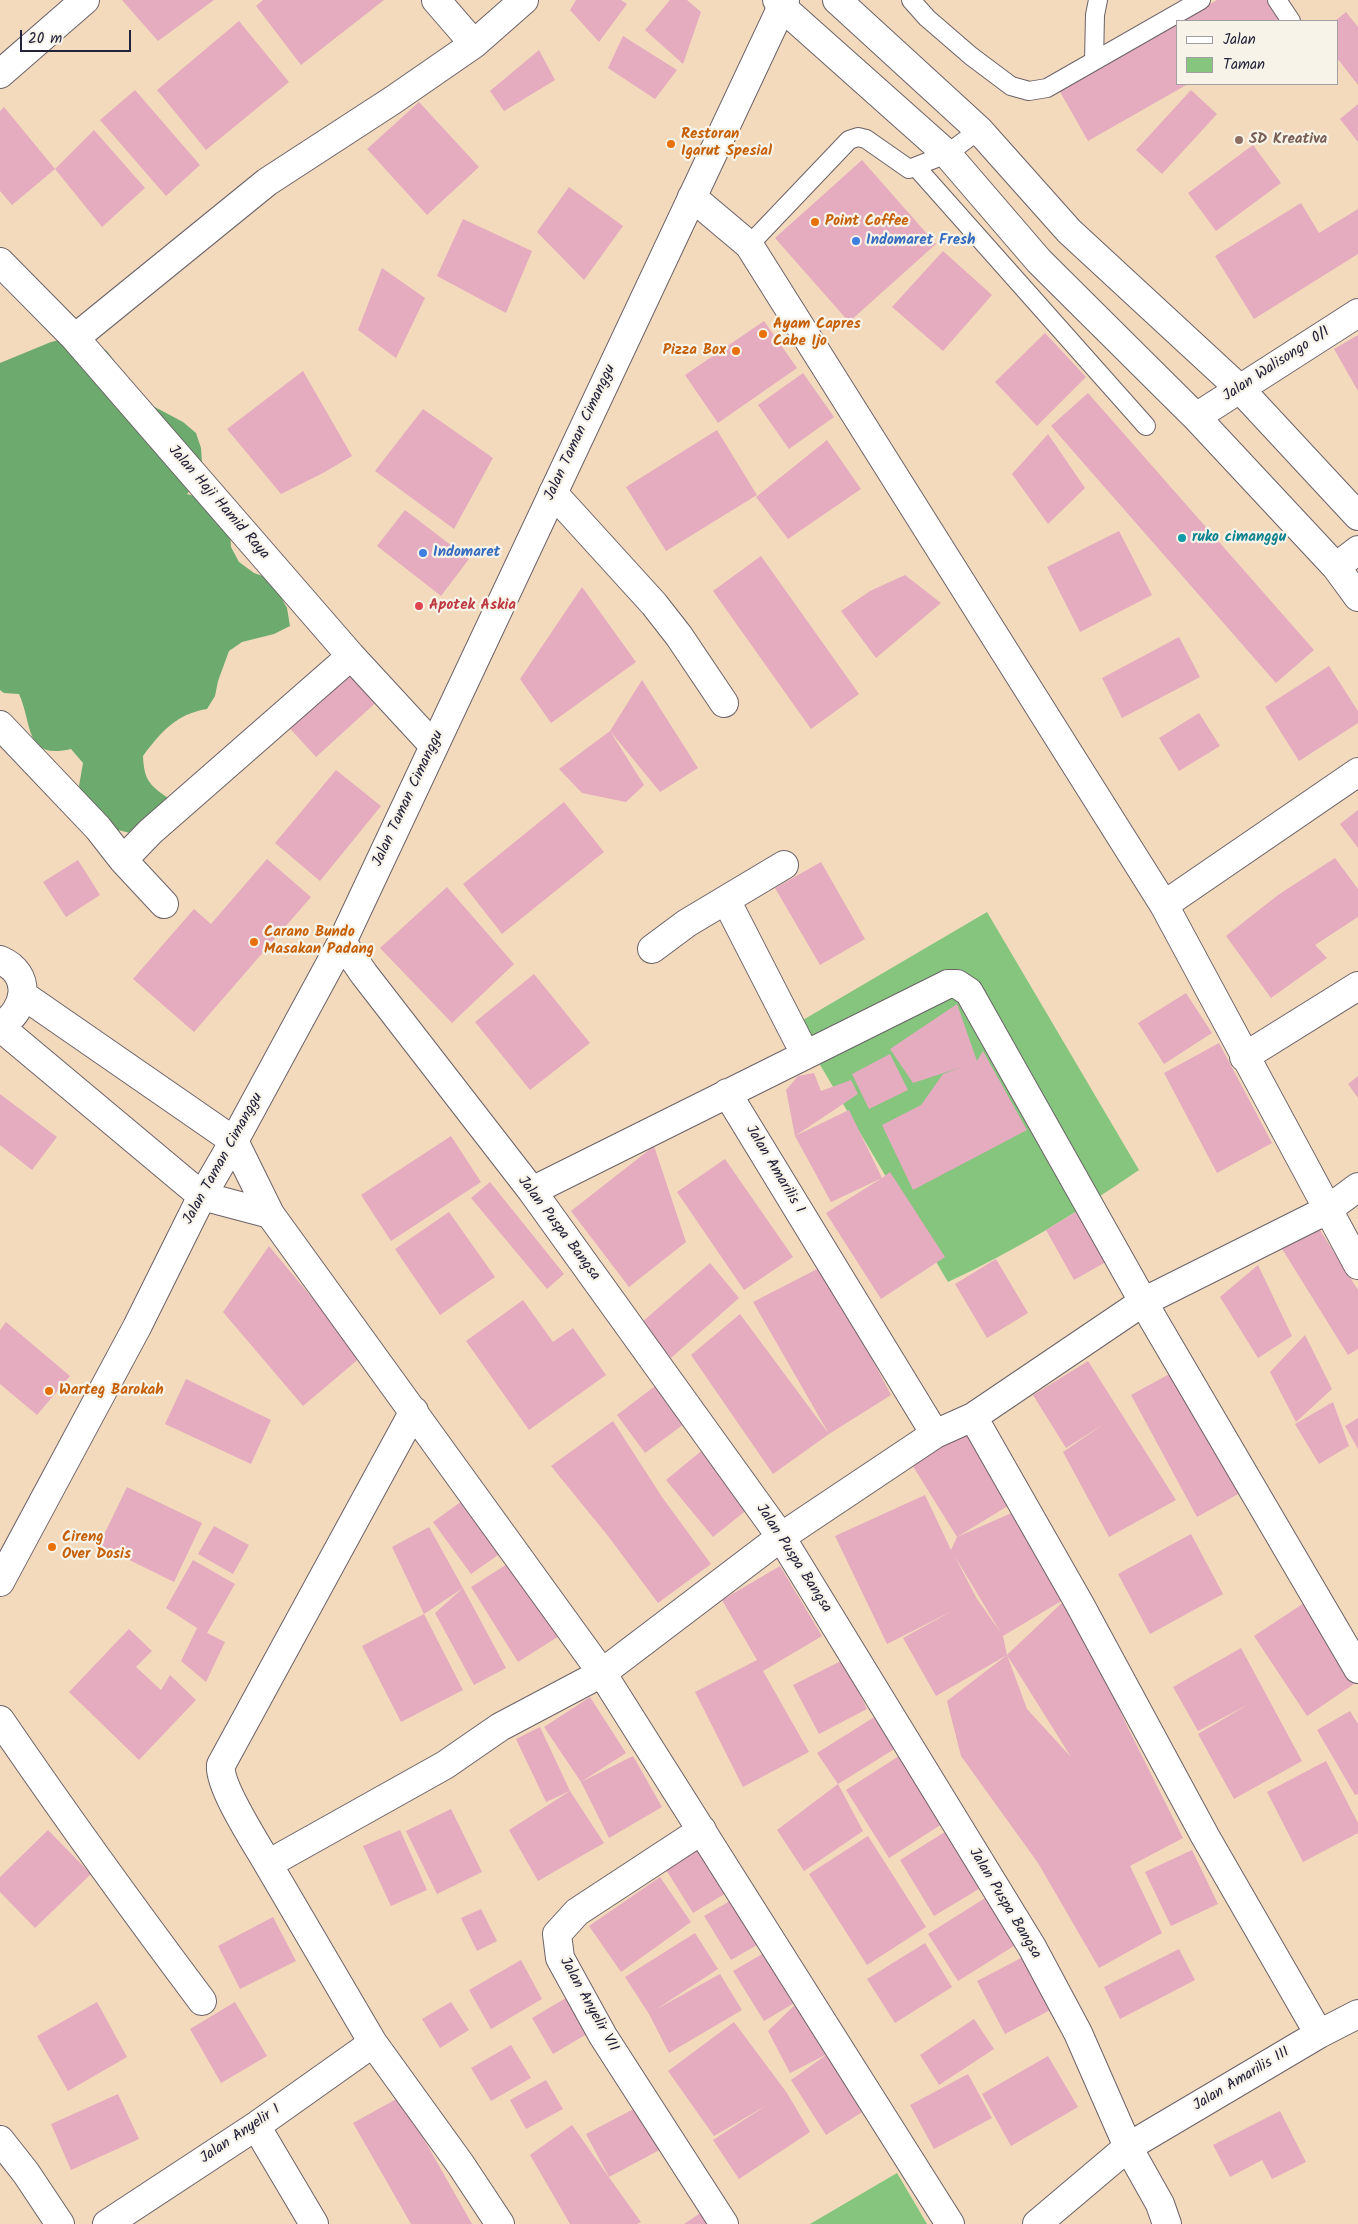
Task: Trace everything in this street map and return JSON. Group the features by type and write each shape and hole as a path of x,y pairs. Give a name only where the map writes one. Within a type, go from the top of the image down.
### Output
{"street":[{"path":"0,74 85,0"},
{"path":"436,0 474,44"},
{"path":"75,338 267,182 393,100 474,44 524,0"},
{"path":"837,0 979,130 1069,231 1240,389 1358,516"},
{"path":"782,2 947,154 1039,260 1196,417 1336,567 1358,597"},
{"name":"Jalan Taman Cimanggu","path":"0,1582 137,1327 202,1196 342,942 782,2"},
{"path":"692,197 749,245 1164,905 1244,1057 1358,1265"},
{"path":"1039,260 1069,231"},
{"name":"Jalan Haji Hamid Raya","path":"0,262 75,338 351,656 434,746"},
{"name":"Jalan Walisongo 0/1","path":"1196,417 1358,313"},
{"path":"553,493 654,604 679,636 724,703"},
{"path":"1336,567 1358,550"},
{"path":"123,860 150,832 351,656"},
{"path":"0,725 98,828 123,860 164,904"},
{"path":"1164,905 1358,772"},
{"path":"652,949 687,924 784,865"},
{"path":"726,900 805,1054"},
{"name":"Jalan Puspa Bangsa","path":"342,942 364,974 532,1192 781,1537 1032,1947 1078,2034 1128,2147 1160,2204 1167,2224"},
{"path":"0,960 11,966 18,974 23,995 20,1008 12,1019 0,1027 202,1196 270,1214"},
{"path":"532,1192 948,984 957,984 969,992 1143,1302 1358,1669"},
{"path":"1244,1057 1358,986"},
{"path":"23,995 234,1141 270,1214 602,1673 950,2224"},
{"name":"Jalan Amarilis I","path":"727,1093 935,1434"},
{"path":"268,1864 445,1764 500,1726 602,1673 781,1537 935,1434 973,1417 1143,1302 1327,1210 1358,1187"},
{"path":"414,1411 221,1765 220,1772 227,1789 268,1864 373,2043 461,2165 500,2224"},
{"path":"973,1417 1079,1603 1205,1836 1319,2034"},
{"path":"0,1720 73,1827 107,1870 202,2001"},
{"name":"Jalan Anyelir VII","path":"702,1830 577,1912 557,1934 560,1958 603,2036 724,2224"},
{"name":"Jalan Amarilis III","path":"1037,2224 1128,2147 1319,2034 1358,2014"},
{"name":"Jalan Anyelir I","path":"107,2224 256,2126 373,2043"},
{"path":"256,2126 314,2224"},
{"path":"0,2140 26,2173 60,2224"}],"lane":[{"path":"911,0 927,18 971,56 1011,86 1029,91 1047,88 1201,0"},
{"path":"1094,61 1095,15 1098,0"},
{"path":"1277,0 1290,20"},
{"path":"749,245 849,140 858,137 866,139 909,169 916,168 947,154 979,130"},
{"path":"916,168 1146,426"}],"green space":[{"path":"71,337 90,340 107,351 118,366 125,382 151,405 183,422 196,433 201,448 202,464 198,481 187,494 213,502 230,531 231,547 239,562 254,573 271,579 287,608 290,626 274,634 242,642 229,651 218,681 215,696 207,709 186,715 170,725 143,756 147,778 158,791 171,800 134,834 114,829 85,807 79,786 83,763 71,749 56,751 45,749 38,745 29,728 19,694 4,693 0,690 0,363 51,342"},
{"path":"987,912 1139,1170 1046,1230 948,1282 796,1024"},
{"path":"897,2173 927,2224 810,2224"}],"building":[{"path":"122,0 214,0 158,41"},
{"path":"263,0 384,0 301,65 256,6"},
{"path":"576,0 621,0 627,4 599,42 570,10"},
{"path":"670,0 687,0 701,12 683,64 645,30"},
{"path":"1217,0 1267,0 1278,20 1182,20"},
{"path":"1346,12 1358,27 1358,85 1338,59 1338,20 1336,20"},
{"path":"239,21 289,82 206,150 157,90"},
{"path":"1176,24 1176,85 1186,85 1088,141 1059,90"},
{"path":"623,36 677,70 655,99 608,68"},
{"path":"539,50 555,80 504,111 490,91"},
{"path":"135,90 200,165 166,196 100,120"},
{"path":"1191,90 1217,114 1162,174 1136,150"},
{"path":"419,102 479,167 427,215 367,149"},
{"path":"1358,104 1358,142 1340,119"},
{"path":"4,107 55,169 12,205 0,191 0,111"},
{"path":"94,130 145,188 102,227 55,169"},
{"path":"1253,145 1281,183 1216,231 1188,193"},
{"name":"Indomaret Fresh","path":"862,160 936,244 849,322 775,238"},
{"path":"569,187 623,226 584,280 537,232"},
{"path":"1301,203 1319,233 1358,209 1358,254 1254,319 1215,256"},
{"path":"463,219 532,251 506,313 437,276"},
{"path":"943,251 992,295 943,351 892,307"},
{"path":"382,268 425,298 396,358 358,330"},
{"path":"764,321 797,368 718,423 685,375"},
{"path":"1045,333 1086,377 1037,426 995,382"},
{"path":"1358,335 1358,391 1334,349"},
{"path":"303,371 352,456 281,494 227,429"},
{"path":"803,373 834,417 789,449 758,405"},
{"name":"ruko cimanggu","path":"1088,393 1314,650 1276,683 1051,426"},
{"path":"423,409 493,458 454,529 375,471"},
{"path":"717,430 757,495 666,551 626,487"},
{"path":"1048,434 1085,488 1048,524 1012,474"},
{"path":"827,440 861,489 788,539 756,497"},
{"name":"Indomaret","path":"405,510 469,559 441,596 377,546"},
{"path":"1119,531 1152,595 1080,632 1047,567"},
{"path":"761,556 859,694 811,729 713,591"},
{"path":"905,575 941,603 876,658 841,611 870,591"},
{"path":"582,587 636,662 551,723 520,679"},
{"path":"1179,637 1200,677 1122,718 1102,678"},
{"path":"351,665 381,698 316,757 286,724"},
{"path":"1329,666 1358,711 1358,723 1299,761 1265,707"},
{"path":"642,680 698,768 660,792 610,731"},
{"path":"1199,713 1220,746 1179,771 1159,738"},
{"path":"610,731 644,785 626,802 582,793 559,769"},
{"path":"336,770 381,806 320,881 275,843"},
{"path":"564,802 604,852 502,934 463,884"},
{"path":"1358,810 1358,848 1340,824"},
{"path":"1335,858 1358,889 1358,917 1315,945 1327,958 1271,998 1226,936 1278,895"},
{"path":"267,859 311,897 194,1032 133,979 194,909 211,924"},
{"path":"78,860 100,895 66,917 43,882"},
{"path":"821,862 865,939 820,965 775,888"},
{"path":"447,887 514,964 452,1023 380,948"},
{"path":"534,974 590,1043 530,1090 475,1022"},
{"path":"1186,993 1212,1033 1164,1064 1138,1023"},
{"path":"957,1004 977,1061 983,1051 1027,1130 913,1190 882,1125 921,1105 943,1074 962,1067 913,1083 890,1049"},
{"path":"1219,1043 1272,1143 1217,1173 1164,1073"},
{"path":"890,1054 908,1090 869,1109 852,1074"},
{"path":"814,1073 821,1091 851,1080 858,1094 795,1136 786,1090 798,1076"},
{"path":"1358,1076 1358,1098 1348,1084"},
{"path":"0,1094 57,1137 32,1170 0,1145"},
{"path":"849,1110 882,1178 831,1202 795,1136"},
{"path":"451,1136 481,1182 391,1241 361,1195"},
{"path":"654,1146 686,1242 629,1287 571,1211"},
{"path":"725,1159 793,1257 744,1290 677,1192"},
{"path":"890,1172 945,1257 881,1299 826,1213"},
{"path":"490,1182 564,1274 547,1289 471,1198"},
{"path":"1083,1208 1111,1259 1074,1280 1046,1230"},
{"path":"449,1212 495,1277 440,1315 395,1249"},
{"path":"1315,1222 1358,1290 1358,1349 1348,1355 1279,1244"},
{"path":"269,1246 361,1357 303,1406 223,1312"},
{"path":"996,1259 1028,1313 987,1338 955,1284"},
{"path":"710,1263 739,1298 671,1358 641,1323"},
{"path":"1258,1265 1292,1336 1258,1358 1220,1297"},
{"path":"823,1266 891,1395 829,1434 753,1302"},
{"path":"523,1300 553,1342 573,1328 606,1375 529,1430 466,1341"},
{"path":"740,1314 829,1434 773,1474 691,1355"},
{"path":"6,1322 70,1376 37,1415 0,1384 0,1330"},
{"path":"1305,1335 1332,1389 1296,1422 1270,1372"},
{"path":"1088,1361 1176,1500 1109,1537 1063,1452 1104,1424 1066,1448 1033,1395"},
{"path":"1173,1372 1240,1493 1197,1517 1131,1395"},
{"path":"186,1379 271,1420 251,1464 165,1424"},
{"path":"659,1383 688,1421 645,1453 617,1415"},
{"path":"1333,1402 1349,1446 1319,1464 1295,1424"},
{"path":"1358,1418 1358,1449 1345,1426"},
{"path":"613,1421 662,1497 711,1564 658,1603 608,1536 551,1466"},
{"path":"964,1430 1011,1504 957,1537 911,1463"},
{"path":"705,1448 753,1505 713,1537 666,1480"},
{"path":"127,1487 202,1523 174,1582 99,1545"},
{"path":"925,1495 951,1550 957,1537 1016,1511 1068,1597 1003,1636 1007,1655 936,1696 903,1638 954,1610 887,1644 835,1536","holes":["954,1555 1001,1633 977,1599"]},
{"path":"462,1501 501,1553 471,1574 433,1522"},
{"path":"214,1526 249,1545 233,1574 198,1554"},
{"path":"429,1527 463,1588 424,1614 392,1547"},
{"path":"1191,1534 1223,1594 1150,1634 1118,1574"},
{"path":"193,1560 235,1584 207,1633 225,1642 206,1682 181,1661 197,1628 166,1608"},
{"path":"512,1561 559,1636 518,1662 471,1587"},
{"path":"780,1566 822,1636 763,1671 809,1752 743,1787 695,1692 757,1660 722,1600"},
{"path":"463,1588 506,1668 474,1685 435,1613"},
{"path":"1068,1597 1128,1728 1183,1838 1130,1866 1162,1933 1099,1968 1038,1863 961,1756 947,1701 1007,1655","holes":["1007,1655 1071,1757 1027,1709"]},
{"path":"1304,1603 1357,1682 1307,1716 1254,1636"},
{"path":"424,1614 463,1690 401,1722 362,1646"},
{"path":"129,1629 152,1651 136,1667 161,1690 170,1675 196,1700 139,1760 69,1692"},
{"path":"1241,1648 1302,1761 1234,1799 1198,1734 1249,1704 1198,1731 1173,1687"},
{"path":"843,1660 867,1709 819,1734 793,1685"},
{"path":"590,1697 626,1753 581,1782 544,1727"},
{"path":"1350,1711 1358,1724 1358,1794 1355,1795 1317,1730"},
{"path":"876,1716 896,1748 838,1784 817,1753"},
{"path":"540,1727 570,1791 546,1802 516,1739"},
{"path":"633,1756 662,1807 609,1838 581,1782"},
{"path":"899,1756 942,1824 889,1858 846,1790"},
{"path":"1326,1761 1358,1823 1358,1833 1303,1862 1267,1792"},
{"path":"838,1784 863,1831 804,1871 777,1830"},
{"path":"570,1791 604,1843 538,1881 509,1830"},
{"path":"451,1809 482,1872 437,1894 406,1831"},
{"path":"48,1830 91,1874 35,1928 0,1892 0,1877"},
{"path":"400,1830 427,1890 391,1906 363,1846"},
{"path":"948,1830 982,1887 934,1916 900,1860"},
{"path":"698,1834 731,1890 693,1913 665,1868"},
{"path":"868,1836 926,1927 867,1965 809,1874"},
{"path":"1192,1850 1218,1904 1171,1926 1145,1872"},
{"path":"660,1877 691,1922 621,1972 589,1926"},
{"path":"993,1893 1022,1941 958,1981 928,1934"},
{"path":"737,1897 764,1941 731,1960 704,1916"},
{"path":"481,1909 497,1941 477,1951 461,1918"},
{"path":"273,1917 296,1961 240,1989 218,1946"},
{"path":"695,1933 718,1969 655,2010 720,1974 742,2010 669,2053 649,2014 625,1977"},
{"path":"925,1943 952,1987 895,2023 867,1979"},
{"path":"771,1949 801,1999 764,2021 733,1971"},
{"path":"1179,1949 1195,1980 1120,2019 1104,1987"},
{"path":"1027,1955 1054,2008 1005,2034 977,1981"},
{"path":"521,1960 542,1999 491,2029 469,1990"},
{"path":"571,1995 592,2031 553,2054 532,2018"},
{"path":"801,1999 867,2109 826,2135 791,2080 829,2053 790,2073 768,2031"},
{"path":"97,2002 127,2057 68,2091 37,2036"},
{"path":"235,2002 267,2056 221,2083 190,2029"},
{"path":"451,2002 469,2030 440,2048 422,2019"},
{"path":"974,2019 994,2049 939,2085 920,2055"},
{"path":"734,2022 787,2093 810,2132 739,2179 713,2140 767,2105 714,2136 668,2071"},
{"path":"511,2045 531,2078 491,2101 471,2068"},
{"path":"1048,2056 1078,2107 1011,2146 982,2094"},
{"path":"968,2074 992,2118 934,2149 910,2105"},
{"path":"546,2080 563,2109 526,2129 510,2100"},
{"path":"118,2094 139,2139 71,2170 51,2124"},
{"path":"400,2097 472,2224 411,2224 353,2123"},
{"path":"645,2103 667,2146 609,2177 586,2134"},
{"path":"1280,2111 1306,2162 1272,2179 1262,2160 1230,2177 1213,2145"},
{"path":"572,2125 641,2222 637,2224 570,2224 530,2155"},
{"path":"708,2208 716,2224 684,2224"}],"place":[{"name":"SD Kreativa","path":"1239,140"},
{"name":"Restoran Igarut Spesial","path":"671,144"},
{"name":"Point Coffee","path":"815,222"},
{"name":"Indomaret Fresh","path":"856,241"},
{"name":"Ayam Capres Cabe Ijo","path":"763,334"},
{"name":"Pizza Box","path":"736,351"},
{"name":"ruko cimanggu","path":"1182,538"},
{"name":"Indomaret","path":"423,553"},
{"name":"Apotek Askia","path":"419,606"},
{"name":"Carano Bundo Masakan Padang","path":"254,942"},
{"name":"Warteg Barokah","path":"49,1391"},
{"name":"Cireng Over Dosis","path":"52,1547"}]}
